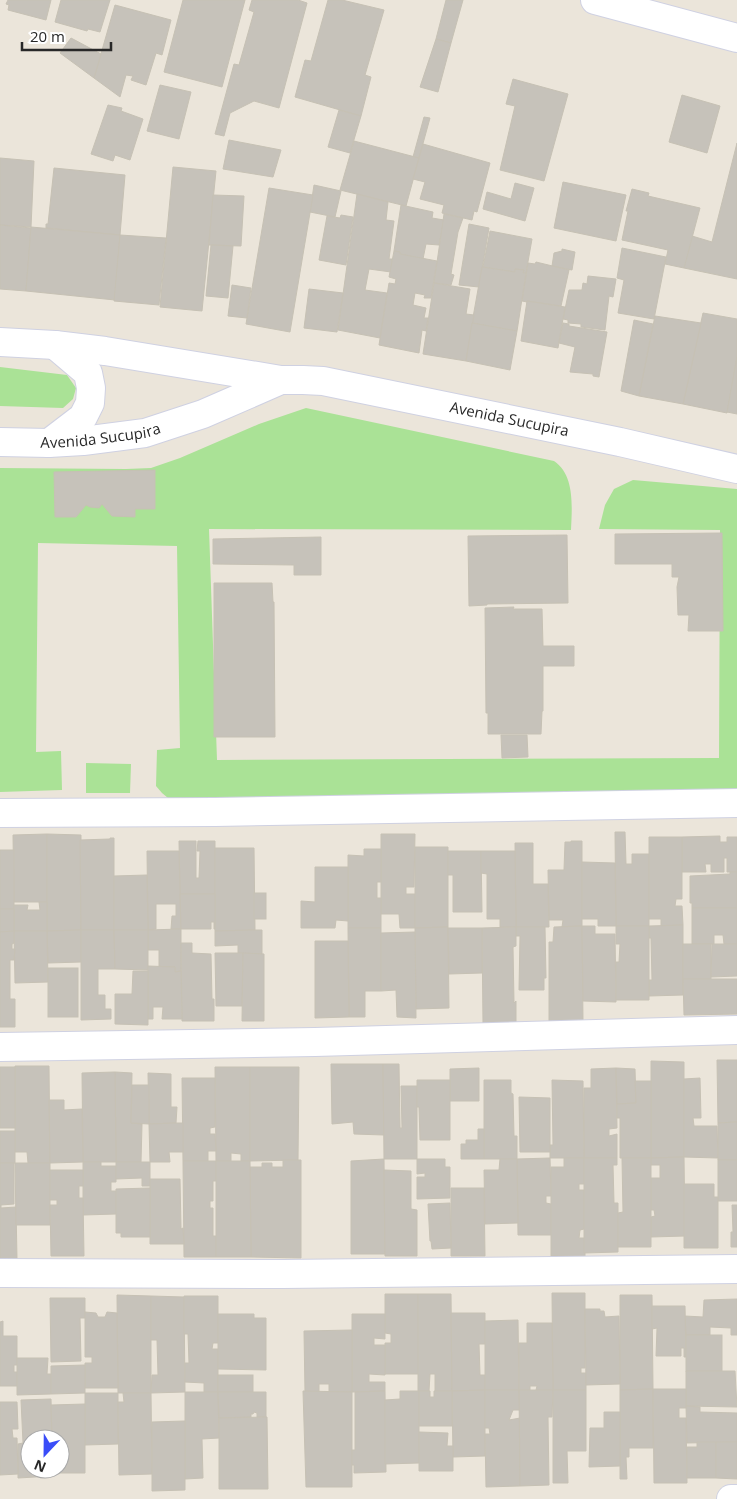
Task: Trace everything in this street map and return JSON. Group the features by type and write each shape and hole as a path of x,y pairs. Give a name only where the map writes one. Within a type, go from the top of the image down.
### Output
{"street":[{"path":"596,0 737,38"},
{"name":"Avenida Sucupira","path":"0,342 55,345 105,351 281,380 323,381 612,440 737,469"},
{"path":"49,443 83,417 90,402 91,388 88,374 55,345"},
{"name":"Avenida Sucupira","path":"0,442 49,443 83,441 144,433 203,414 281,380"},
{"path":"0,813 215,812 737,803"},
{"path":"0,1047 315,1042 737,1030"},
{"path":"0,1273 283,1274 737,1269"},
{"path":"732,1499 737,1499"}],"green space":[{"path":"0,367 67,375 76,388 73,399 63,408 0,406"},
{"path":"306,408 554,461 566,474 569,483 572,502 571,530 209,529 217,760 719,758 720,530 599,529 605,505 614,489 633,480 737,489 737,789 218,800 168,798 156,786 157,750 180,748 177,546 38,543 36,752 61,751 62,790 0,792 0,468 151,468 180,458 259,424"},
{"path":"86,763 131,764 130,793 86,793"}],"building":[{"path":"8,0 51,0 46,20 8,10 9,5 6,4"},
{"path":"61,0 110,0 100,32 88,29 87,31 55,22"},
{"path":"183,0 245,0 222,87 164,72"},
{"path":"252,0 298,0 307,3 279,108 254,101 230,113 224,136 215,134 234,64 239,65 254,12 249,10"},
{"path":"328,0 342,0 384,10 365,75 371,77 361,116 295,97 305,60 311,61"},
{"path":"446,0 463,0 451,43 436,39"},
{"path":"115,5 171,20 162,55 156,53 146,85 131,80 133,76 126,75 120,97 94,78"},
{"path":"71,38 101,54 94,78 60,53"},
{"path":"436,39 451,43 438,92 420,87"},
{"path":"513,79 568,94 544,181 500,170 515,106 506,104"},
{"path":"160,85 191,92 179,139 147,131"},
{"path":"682,95 720,106 707,153 669,142"},
{"path":"108,105 122,108 121,111 143,119 130,160 115,155 113,161 91,154"},
{"path":"339,110 361,116 350,153 328,147"},
{"path":"424,117 430,118 419,158 413,157"},
{"path":"229,140 281,150 273,177 223,169"},
{"path":"354,141 419,158 406,206 340,190"},
{"path":"737,143 737,279 684,268 692,236 712,242"},
{"path":"423,144 490,163 477,212 474,211 472,220 442,213 444,205 420,199 425,182 413,179"},
{"path":"0,158 34,161 31,227 0,225"},
{"path":"173,167 216,171 202,311 160,307"},
{"path":"54,168 125,175 120,235 46,228"},
{"path":"563,182 626,195 616,241 554,228"},
{"path":"515,183 534,188 525,221 483,209 487,192 511,199"},
{"path":"314,185 341,191 335,217 310,212"},
{"path":"269,188 313,195 290,332 246,324"},
{"path":"632,189 649,193 648,196 700,208 684,268 665,264 668,250 622,240 628,211 626,211"},
{"path":"357,194 388,202 386,220 394,221 389,259 392,259 391,272 369,269 365,290 387,293 380,338 338,330"},
{"path":"213,195 244,196 241,246 209,245"},
{"path":"401,205 433,212 432,218 444,220 439,245 426,244 423,259 394,251"},
{"path":"444,214 463,218 458,232 451,274 454,275 451,285 434,283"},
{"path":"341,215 353,217 346,265 319,260 327,216 340,218"},
{"path":"469,224 489,228 479,287 459,285"},
{"path":"0,225 31,228 26,291 0,289"},
{"path":"31,227 120,235 115,300 26,291"},
{"path":"490,231 532,239 526,273 523,273 524,270 515,269 515,272 483,267"},
{"path":"120,235 166,238 159,305 114,301"},
{"path":"211,245 233,246 228,298 206,296"},
{"path":"622,248 666,257 654,319 618,313 624,280 617,278"},
{"path":"562,249 575,252 572,270 552,266 554,253 562,251"},
{"path":"394,251 400,252 400,254 437,261 431,298 424,298 425,295 415,293 413,305 426,308 424,318 428,318 426,331 422,330 419,353 379,345 389,283 395,284 396,279 389,277"},
{"path":"536,262 569,270 561,306 522,301 528,263 535,264"},
{"path":"482,267 515,272 515,269 524,270 523,273 526,273 517,331 472,323"},
{"path":"588,276 616,279 613,297 609,296 605,330 581,327 581,324 568,323 568,320 563,319 569,290 582,290 583,283 587,284"},
{"path":"434,283 470,289 466,314 474,315 466,361 423,354"},
{"path":"232,285 251,288 247,318 228,316"},
{"path":"309,289 343,293 337,332 304,328"},
{"path":"527,301 565,307 558,348 521,341"},
{"path":"703,313 737,319 737,357 727,413 683,404"},
{"path":"655,316 701,323 683,404 639,396"},
{"path":"634,320 653,324 639,396 621,391"},
{"path":"472,323 517,331 510,370 466,361"},
{"path":"563,323 569,324 569,326 607,332 599,377 593,376 593,374 570,372 575,347 559,343"},
{"path":"737,357 737,414 727,412"},
{"path":"155,470 155,509 135,509 135,517 112,516 102,504 99,508 86,505 76,517 55,517 54,472"},
{"path":"722,533 723,631 688,631 689,615 678,615 677,587 679,577 672,577 672,564 615,564 615,534"},
{"path":"567,535 568,603 469,606 468,536"},
{"path":"321,537 321,575 294,575 294,565 213,564 213,539"},
{"path":"214,583 272,583 274,602 275,737 214,737"},
{"path":"514,607 513,609 542,609 543,646 574,646 574,666 543,666 541,734 488,734 485,608"},
{"path":"501,735 527,735 528,757 502,758"},
{"path":"615,832 625,832 626,864 632,864 632,854 649,854 649,926 616,926"},
{"path":"47,834 47,902 14,902 13,835"},
{"path":"47,834 81,835 81,930 47,931"},
{"path":"381,834 415,834 414,887 406,887 406,894 415,894 415,928 400,928 399,914 381,914"},
{"path":"720,836 720,842 727,842 727,837 737,837 737,872 727,872 727,858 724,858 724,872 711,872 711,864 705,864 706,872 682,872 682,837"},
{"path":"649,837 682,837 682,899 676,899 675,906 682,906 683,925 661,926 661,919 649,919"},
{"path":"114,838 114,930 81,930 80,840"},
{"path":"179,841 196,841 196,878 199,878 200,851 197,851 198,841 215,841 215,894 180,894"},
{"path":"582,841 582,926 562,927 563,920 549,920 548,870 564,870 565,842"},
{"path":"515,843 533,843 533,884 548,884 549,927 516,927"},
{"path":"415,847 448,847 448,927 415,928"},
{"path":"215,848 254,848 255,930 215,931"},
{"path":"364,849 381,849 381,882 377,882 377,898 381,898 381,928 348,928 348,855 364,856"},
{"path":"0,850 14,850 14,909 0,909"},
{"path":"147,851 179,851 181,929 171,929 172,916 176,916 176,904 156,904 156,929 148,930"},
{"path":"448,851 481,851 482,912 453,912 453,875 448,875"},
{"path":"481,851 515,851 516,927 500,927 500,919 487,919 487,874 481,873"},
{"path":"582,862 615,863 616,926 598,926 598,919 582,919"},
{"path":"315,867 348,867 348,921 336,920 335,928 301,928 301,901 315,902"},
{"path":"730,872 737,872 737,908 692,908 692,903 690,903 690,876 730,874"},
{"path":"147,875 148,930 114,930 114,876"},
{"path":"254,893 266,893 266,919 254,919"},
{"path":"180,894 215,894 215,929 214,922 211,922 211,929 181,929"},
{"path":"39,902 47,902 47,931 14,931 14,905 28,905 27,910 40,910"},
{"path":"692,908 737,908 737,944 724,944 723,935 714,935 714,944 692,944"},
{"path":"0,909 14,909 14,931 0,932"},
{"path":"683,925 683,995 649,996 649,980 652,980 649,926"},
{"path":"582,926 583,1021 549,1022 549,942 553,942 554,927"},
{"path":"582,926 595,926 595,934 615,934 616,1002 583,1001"},
{"path":"616,926 649,926 649,1000 616,1000 616,962 619,962 620,944 616,944"},
{"path":"448,927 449,1008 416,1009 415,928"},
{"path":"516,927 545,927 546,978 544,978 544,990 519,990 520,936 516,936"},
{"path":"516,927 516,946 513,947 516,1024 483,1024 482,928"},
{"path":"348,928 381,928 381,991 365,991 365,1017 349,1017"},
{"path":"448,928 482,928 482,973 449,974"},
{"path":"181,929 181,971 175,972 175,967 159,967 159,950 148,950 148,930"},
{"path":"81,930 81,962 48,963 47,931"},
{"path":"81,930 114,930 115,969 98,969 98,995 105,995 105,1009 111,1009 111,1019 81,1020"},
{"path":"114,930 148,930 148,970 115,969"},
{"path":"262,930 262,954 238,953 238,945 215,946 215,931"},
{"path":"14,931 47,931 48,982 15,983"},
{"path":"14,931 12,949 15,949 14,960 10,960 10,999 15,999 15,1027 0,1027 0,932"},
{"path":"415,932 416,1018 397,1017 396,990 381,991 381,933"},
{"path":"315,941 348,941 349,1017 315,1018"},
{"path":"181,943 192,943 192,953 211,954 214,1021 182,1021"},
{"path":"683,944 711,944 711,979 683,979"},
{"path":"712,944 737,944 737,976 711,977"},
{"path":"215,953 243,953 242,1006 216,1006"},
{"path":"243,953 264,954 264,1021 242,1021"},
{"path":"148,966 175,967 175,972 181,971 182,1019 162,1019 163,1007 153,1007 153,1019 148,1019"},
{"path":"48,968 78,968 78,1017 48,1017"},
{"path":"133,971 148,971 148,1025 115,1024 115,994 132,994"},
{"path":"683,979 737,979 737,1014 684,1015"},
{"path":"717,1060 737,1060 737,1122 718,1123"},
{"path":"651,1061 684,1062 684,1157 651,1158"},
{"path":"331,1064 383,1064 384,1135 354,1134 353,1122 332,1124"},
{"path":"383,1064 399,1064 400,1128 402,1128 401,1086 417,1086 417,1159 384,1159"},
{"path":"15,1066 49,1066 50,1163 28,1163 27,1152 15,1152"},
{"path":"0,1067 15,1067 15,1128 0,1128"},
{"path":"215,1067 250,1067 250,1161 241,1161 241,1154 231,1153 231,1161 216,1161"},
{"path":"250,1067 299,1067 298,1160 250,1161"},
{"path":"479,1068 479,1101 450,1101 450,1069"},
{"path":"616,1068 617,1128 609,1129 609,1136 617,1134 617,1158 584,1158 584,1088 591,1088 591,1069"},
{"path":"616,1068 635,1069 636,1103 617,1104"},
{"path":"115,1072 132,1073 131,1123 142,1124 141,1162 116,1162"},
{"path":"115,1072 116,1162 83,1162 82,1073"},
{"path":"148,1073 171,1074 171,1107 177,1107 176,1123 149,1124"},
{"path":"182,1078 215,1078 215,1127 210,1128 210,1134 215,1134 216,1151 208,1151 208,1161 183,1161"},
{"path":"700,1078 701,1118 693,1118 694,1126 717,1126 718,1158 684,1157 684,1079"},
{"path":"417,1080 450,1080 450,1140 420,1140"},
{"path":"484,1080 511,1080 514,1136 517,1136 517,1159 484,1159"},
{"path":"552,1080 583,1081 584,1158 550,1158 550,1145 553,1145"},
{"path":"635,1081 651,1081 651,1158 620,1158 620,1118 617,1118 617,1104 636,1103"},
{"path":"132,1085 149,1085 149,1124 131,1123"},
{"path":"519,1097 550,1098 550,1152 520,1152"},
{"path":"49,1100 64,1100 64,1110 82,1109 83,1162 50,1163"},
{"path":"737,1122 737,1160 718,1160 718,1123"},
{"path":"183,1123 183,1152 169,1152 170,1162 150,1162 149,1124"},
{"path":"478,1129 484,1129 484,1159 461,1159 461,1144 466,1144 466,1140 478,1140"},
{"path":"0,1131 15,1131 15,1163 0,1163"},
{"path":"684,1157 685,1236 651,1237 651,1217 655,1216 654,1210 651,1210 651,1178 660,1178 660,1165 651,1165 651,1158"},
{"path":"550,1158 551,1196 546,1196 546,1203 551,1204 551,1235 518,1235 517,1159"},
{"path":"564,1158 584,1158 584,1184 579,1184 579,1190 584,1190 584,1229 580,1230 579,1238 585,1238 585,1256 551,1256 551,1167 564,1167"},
{"path":"584,1158 617,1158 617,1165 613,1165 614,1203 618,1203 618,1252 584,1253"},
{"path":"622,1158 651,1158 651,1247 618,1247 618,1213 623,1212"},
{"path":"384,1159 385,1254 351,1254 351,1161"},
{"path":"417,1159 445,1159 445,1167 450,1167 450,1198 417,1199 417,1177 425,1177 425,1173 417,1174"},
{"path":"500,1159 517,1159 518,1223 485,1224 484,1170 499,1170"},
{"path":"283,1160 301,1160 301,1258 251,1257 250,1167 262,1167 262,1163 272,1163 272,1167 283,1167"},
{"path":"718,1160 737,1160 737,1201 718,1201"},
{"path":"183,1161 216,1161 216,1181 213,1181 213,1201 210,1201 210,1208 213,1208 213,1236 216,1236 216,1257 184,1257"},
{"path":"216,1161 250,1161 251,1257 216,1257"},
{"path":"83,1162 101,1162 101,1166 116,1166 116,1182 111,1182 111,1191 116,1191 116,1214 83,1215"},
{"path":"116,1162 150,1162 150,1186 142,1186 142,1178 116,1179"},
{"path":"0,1163 14,1163 14,1204 1,1205 1,1208 16,1207 17,1260 0,1260"},
{"path":"15,1163 50,1163 50,1225 16,1225"},
{"path":"50,1170 83,1170 83,1186 79,1186 79,1198 83,1198 84,1256 51,1256 50,1205 57,1205 57,1200 50,1200"},
{"path":"384,1170 411,1171 411,1209 417,1210 417,1256 385,1256"},
{"path":"150,1179 180,1179 181,1229 183,1228 184,1244 150,1244"},
{"path":"684,1184 714,1184 714,1197 718,1197 718,1248 684,1248"},
{"path":"150,1188 150,1237 121,1237 121,1233 116,1233 116,1189"},
{"path":"451,1188 484,1188 485,1256 451,1256"},
{"path":"450,1203 451,1248 432,1249 428,1204"},
{"path":"732,1205 737,1205 737,1247 731,1247 731,1232 733,1232"},
{"path":"552,1293 585,1293 585,1368 581,1368 581,1373 586,1373 586,1390 553,1390"},
{"path":"385,1294 418,1294 419,1374 385,1374 385,1343 391,1343 391,1334 385,1333"},
{"path":"418,1294 451,1294 452,1391 435,1391 435,1374 430,1374 429,1391 418,1391"},
{"path":"117,1295 151,1296 151,1393 118,1393"},
{"path":"620,1295 652,1295 653,1389 620,1390"},
{"path":"151,1296 184,1297 185,1392 151,1393 152,1375 158,1375 157,1340 151,1340"},
{"path":"184,1296 218,1296 218,1343 213,1343 212,1349 218,1349 218,1392 204,1392 204,1383 185,1382 185,1363 189,1363 188,1334 184,1334"},
{"path":"50,1298 85,1298 85,1318 80,1318 81,1361 51,1362"},
{"path":"737,1299 737,1335 731,1335 731,1328 710,1327 710,1335 686,1335 685,1316 703,1317 704,1300"},
{"path":"652,1306 685,1306 686,1357 684,1357 684,1348 681,1348 681,1356 656,1356 657,1328 652,1329"},
{"path":"585,1309 600,1309 600,1311 604,1311 605,1317 619,1316 620,1384 586,1385"},
{"path":"85,1312 96,1313 98,1317 105,1317 107,1312 117,1313 118,1388 85,1388 85,1363 92,1363 92,1357 85,1357"},
{"path":"451,1313 485,1313 485,1344 479,1344 480,1375 485,1375 485,1390 452,1391"},
{"path":"218,1314 254,1314 254,1318 266,1318 266,1370 218,1369"},
{"path":"352,1314 385,1314 385,1339 374,1338 374,1345 385,1345 385,1375 369,1374 369,1382 385,1382 385,1391 352,1392"},
{"path":"518,1320 519,1390 485,1390 485,1321"},
{"path":"3,1321 3,1336 17,1336 17,1365 14,1365 14,1372 17,1372 17,1386 0,1386 0,1322"},
{"path":"527,1323 552,1323 553,1390 536,1390 537,1386 530,1386 530,1390 519,1390 519,1343 527,1343"},
{"path":"352,1330 352,1392 329,1392 329,1384 319,1384 319,1392 305,1392 304,1331"},
{"path":"686,1335 722,1335 722,1371 686,1371"},
{"path":"17,1358 48,1358 47,1374 51,1374 51,1394 17,1395"},
{"path":"85,1365 85,1393 51,1394 51,1366"},
{"path":"686,1371 735,1371 737,1407 686,1406"},
{"path":"218,1375 253,1375 253,1392 218,1392"},
{"path":"653,1389 653,1448 629,1448 629,1457 626,1457 627,1479 620,1479 620,1390"},
{"path":"653,1389 686,1389 686,1408 679,1408 679,1418 686,1418 687,1483 654,1483"},
{"path":"485,1390 485,1456 453,1457 452,1391"},
{"path":"485,1390 519,1390 520,1410 513,1410 509,1420 520,1418 520,1486 486,1487 485,1434 490,1434 489,1428 485,1428"},
{"path":"519,1390 553,1390 552,1417 548,1417 549,1485 520,1486"},
{"path":"553,1390 586,1390 586,1451 567,1451 568,1483 553,1483"},
{"path":"303,1391 352,1392 352,1487 306,1487"},
{"path":"385,1391 386,1472 354,1473 352,1450 355,1450 355,1392"},
{"path":"400,1391 419,1391 419,1463 385,1464 385,1400 400,1399"},
{"path":"419,1391 430,1391 430,1397 434,1397 434,1391 452,1391 452,1426 419,1426"},
{"path":"185,1392 218,1392 219,1438 202,1439 203,1478 185,1479"},
{"path":"218,1392 266,1392 266,1417 257,1417 257,1413 254,1412 251,1414 251,1417 219,1418"},
{"path":"85,1393 118,1393 118,1444 85,1445"},
{"path":"123,1393 151,1393 152,1474 119,1475 118,1402 124,1402"},
{"path":"51,1399 52,1429 22,1429 21,1400"},
{"path":"0,1402 17,1402 18,1429 12,1429 13,1438 17,1438 18,1474 0,1475"},
{"path":"85,1404 85,1473 70,1473 70,1429 52,1429 51,1405"},
{"path":"686,1406 700,1407 700,1412 737,1413 737,1442 687,1443"},
{"path":"604,1412 620,1412 620,1466 589,1467 590,1428 604,1428"},
{"path":"267,1417 268,1489 219,1489 219,1418"},
{"path":"185,1421 185,1490 152,1491 152,1422"},
{"path":"419,1432 448,1433 447,1446 453,1446 453,1471 419,1471"},
{"path":"697,1442 716,1442 716,1478 687,1478 687,1447 697,1447"},
{"path":"716,1442 737,1442 737,1479 716,1478"},
{"path":"18,1444 20,1444 20,1478 18,1478"}]}
